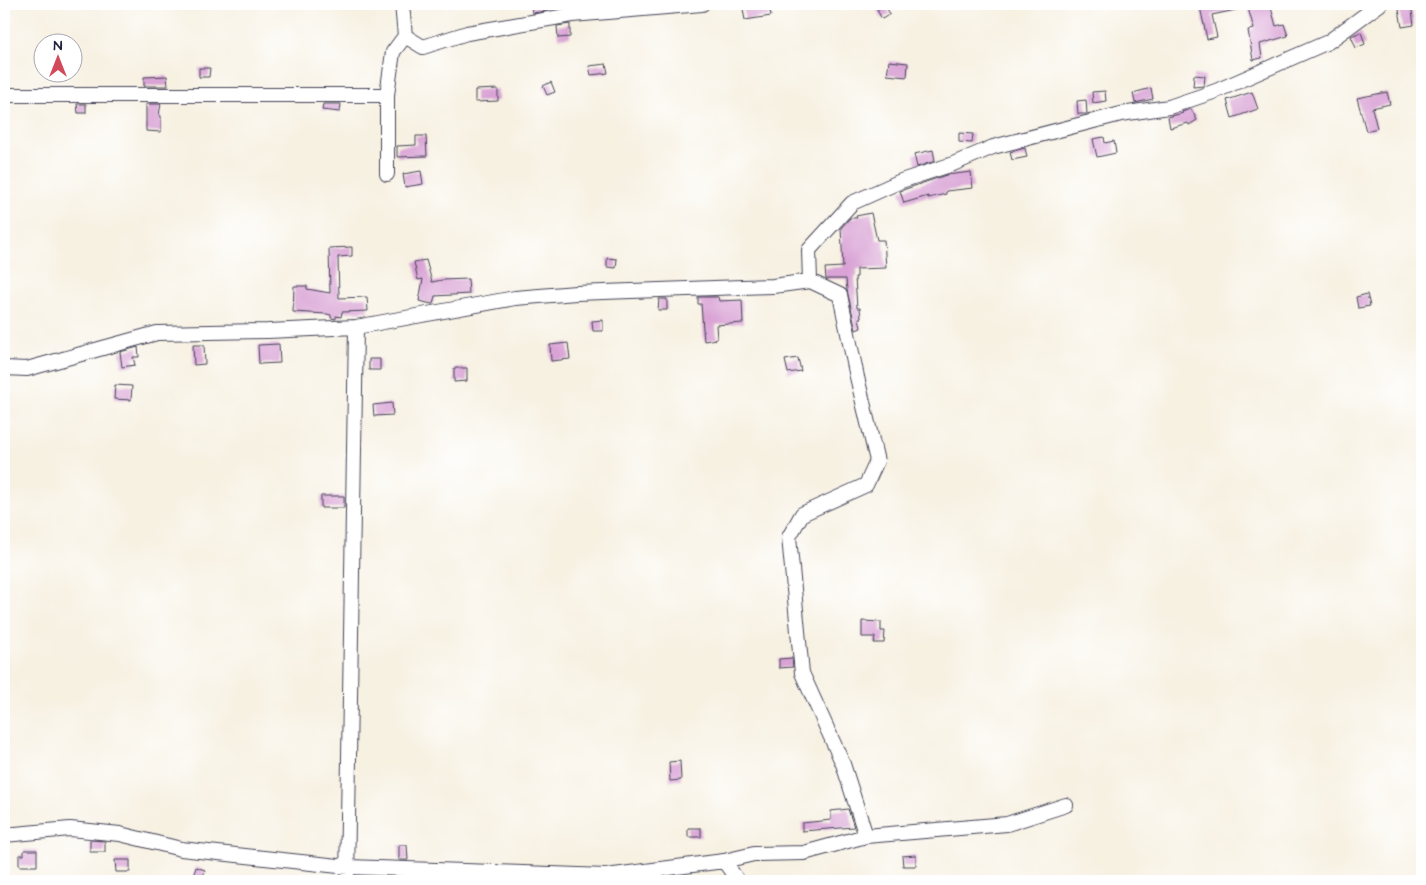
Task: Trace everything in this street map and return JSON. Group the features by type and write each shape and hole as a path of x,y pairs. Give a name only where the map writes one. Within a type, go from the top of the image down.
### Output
{"street":[{"path":"387,174 387,95 393,52 405,36 402,4"},
{"path":"405,36 423,47 467,33 572,15 702,4"},
{"path":"810,281 809,250 852,203 902,181 953,164 994,147 1121,114 1169,107 1216,91 1328,42 1370,9 1380,4"},
{"path":"4,95 387,95"},
{"path":"4,368 27,369 157,333 268,331 356,326 515,298 576,293 773,286 810,281 840,295 877,461 866,485 802,514 789,537 802,673 843,764 866,836"},
{"path":"347,874 356,326"},
{"path":"4,835 70,829 120,834 181,849 347,874 606,876 724,861 754,854 804,853 866,836 1007,824 1066,805"},
{"path":"724,861 738,881"}],"building":[{"path":"742,4 769,4 771,16 745,20"},
{"path":"1213,4 1244,4 1245,8 1212,15 1217,37 1207,39 1200,7"},
{"path":"1270,4 1276,26 1284,24 1288,36 1260,44 1262,58 1253,60 1248,30 1254,29 1248,8"},
{"path":"1398,4 1411,4 1414,25 1402,27"},
{"path":"531,5 546,5 546,11 532,13"},
{"path":"885,5 890,14 882,19 877,10"},
{"path":"570,24 570,37 558,38 557,26"},
{"path":"1361,32 1365,44 1356,48 1351,36"},
{"path":"889,61 908,63 907,77 887,75"},
{"path":"606,64 608,73 591,75 589,66"},
{"path":"199,68 210,68 209,77 199,77"},
{"path":"1194,75 1205,76 1204,86 1193,87"},
{"path":"167,76 168,86 144,86 144,77"},
{"path":"551,82 555,92 547,95 543,86"},
{"path":"1151,88 1153,99 1135,103 1133,93"},
{"path":"498,89 498,101 475,102 475,90"},
{"path":"1105,91 1106,101 1093,103 1092,92"},
{"path":"1252,92 1258,109 1232,118 1227,100"},
{"path":"1387,92 1390,104 1372,108 1377,128 1366,131 1357,98"},
{"path":"1086,100 1087,114 1078,114 1077,101"},
{"path":"77,104 86,104 86,113 78,113"},
{"path":"146,104 161,104 159,115 161,116 161,132 146,131"},
{"path":"323,104 341,104 340,112 322,110"},
{"path":"1191,109 1197,120 1189,125 1188,123 1170,128 1168,117"},
{"path":"959,133 973,134 972,143 959,142"},
{"path":"416,136 426,136 427,156 397,157 397,146 416,145"},
{"path":"1104,137 1105,143 1114,141 1116,153 1097,157 1093,139"},
{"path":"1025,148 1027,157 1012,160 1010,152"},
{"path":"933,150 935,161 917,167 914,154"},
{"path":"421,171 423,184 405,187 403,174"},
{"path":"971,172 973,188 946,191 946,194 928,198 928,196 904,203 900,191 946,175"},
{"path":"871,213 877,240 884,240 886,268 857,269 857,277 855,277 857,308 860,308 861,328 856,330 846,279 826,279 825,268 843,267 841,228 850,218 857,218 856,216"},
{"path":"352,247 352,256 338,257 339,298 367,297 368,311 342,312 341,317 336,316 336,319 331,318 331,315 327,314 293,312 294,286 307,286 307,289 330,293 329,248"},
{"path":"607,258 617,259 616,268 607,267"},
{"path":"426,260 432,282 468,279 469,294 435,296 433,304 419,301 423,279 418,280 414,262"},
{"path":"1367,294 1370,306 1358,308 1356,297"},
{"path":"698,297 718,297 719,301 742,300 743,323 716,325 717,339 704,341 701,304 698,304"},
{"path":"659,299 667,299 667,310 658,310"},
{"path":"603,320 603,331 593,331 592,321"},
{"path":"568,343 570,359 551,361 550,345"},
{"path":"279,344 280,363 259,364 258,345"},
{"path":"193,345 204,345 205,364 194,365"},
{"path":"138,347 139,357 133,357 135,365 122,367 120,352"},
{"path":"798,358 801,371 788,373 785,360"},
{"path":"369,359 380,359 380,370 369,370"},
{"path":"454,368 467,368 467,381 454,382"},
{"path":"115,385 132,386 131,400 114,399"},
{"path":"392,403 393,415 374,416 373,405"},
{"path":"321,496 344,496 344,508 321,508"},
{"path":"862,621 881,622 881,631 885,631 884,643 874,643 875,637 862,637"},
{"path":"792,658 793,667 779,668 779,659"},
{"path":"680,761 681,780 670,781 669,762"},
{"path":"848,809 854,827 802,831 802,823 831,820 831,811"},
{"path":"688,828 701,828 701,837 688,837"},
{"path":"90,840 105,841 105,852 90,852"},
{"path":"399,845 407,845 408,860 399,860"},
{"path":"24,850 37,850 37,866 19,866 19,855 24,855"},
{"path":"916,855 916,866 903,866 902,856"},
{"path":"115,860 130,860 130,872 116,872"},
{"path":"196,867 205,870 202,881 192,880"}]}
